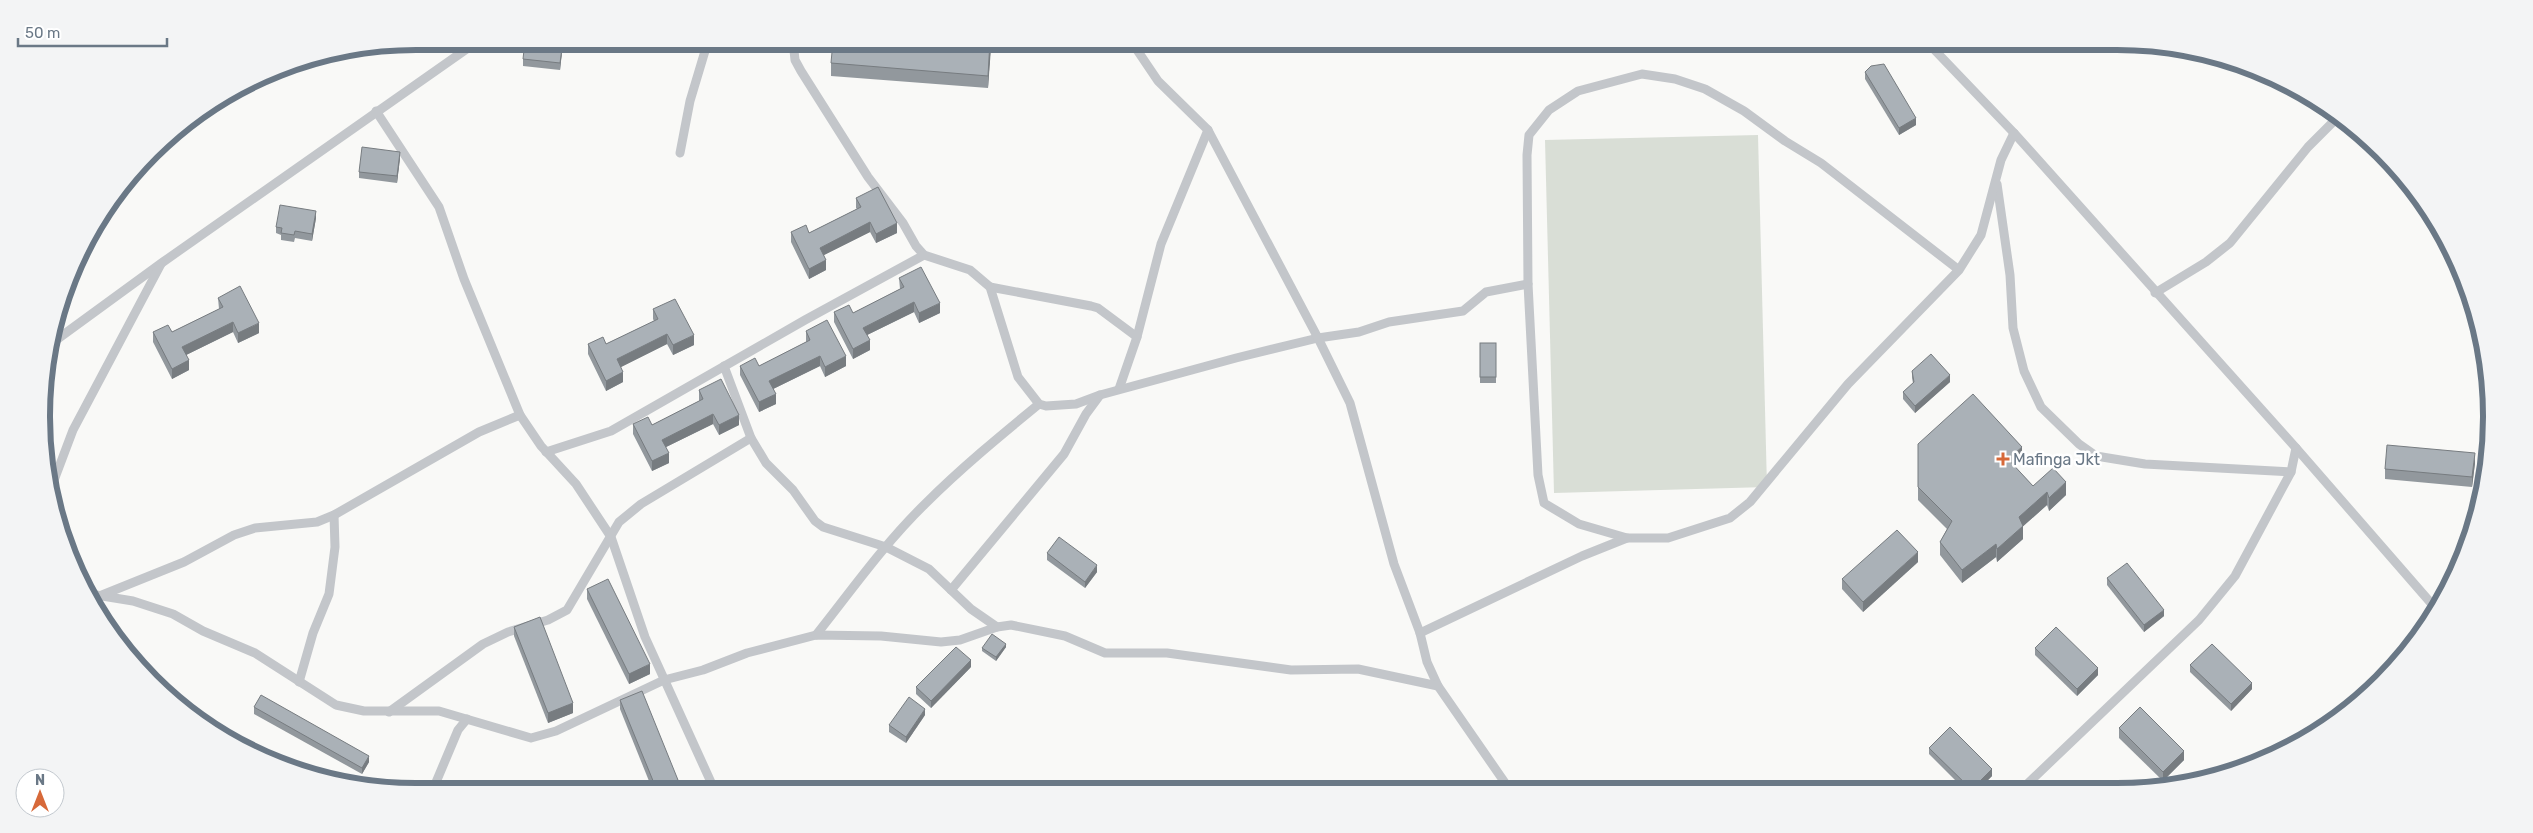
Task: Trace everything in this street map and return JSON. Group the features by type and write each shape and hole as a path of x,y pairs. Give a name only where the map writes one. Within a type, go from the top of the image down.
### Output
{"lane":[{"path":"58,338 162,262 465,50"},
{"path":"680,153 690,101 705,50"},
{"path":"794,50 795,60 801,71 868,177 924,255 970,270 990,287 1091,306 1137,337"},
{"path":"1137,50 1158,81 1208,130 1318,338 1350,403 1394,564 1420,632 1427,662 1438,686 1505,783"},
{"path":"1935,50 2014,133 2155,293 2296,448 2432,604"},
{"path":"1959,270 1821,163 1785,141 1744,111 1690,84 1675,79 1642,74 1578,91 1549,110 1529,135 1528,284 1538,475 1544,503 1579,524 1627,538 1668,538 1730,518 1750,502 1848,384 1959,270 1980,235 1997,181 2001,160 2014,133"},
{"path":"376,111 439,207 464,280 520,415 546,452 576,484 611,536 645,637 711,783"},
{"path":"2155,293 2206,262 2230,243 2308,147 2333,121"},
{"path":"1120,389 1137,337 1161,244 1208,130"},
{"path":"1997,181 2010,275 2013,328 2024,371 2041,407 2079,444 2096,456 2145,464 2291,472"},
{"path":"546,452 611,431 924,255"},
{"path":"55,477 73,430 162,262"},
{"path":"990,287 1018,378 1039,404 1046,406 1076,404 1100,394 1318,338 1359,332 1389,322 1463,311 1486,292 1528,284"},
{"path":"724,366 750,438 766,463 793,490 815,521 823,527 886,547 929,569 970,609 997,627"},
{"path":"951,590 1064,454 1086,414 1100,394"},
{"path":"816,635 886,547 930,499 978,454 1039,404"},
{"path":"96,595 184,562 234,535 255,528 317,522 334,515 479,432 520,415"},
{"path":"389,712 483,644 508,632 548,620 567,610 611,536 614,527 641,504 750,438"},
{"path":"2028,783 2199,620 2235,576 2291,472 2296,448"},
{"path":"299,682 328,594 335,547 334,515"},
{"path":"1420,632 1582,556 1627,538"},
{"path":"97,595 133,601 173,614 203,631 254,653 336,705 364,711 440,711 531,738 541,737 664,680 703,670 747,653 816,635 881,636 941,642 973,636 997,627 1011,625 1065,636 1105,653 1167,653 1230,660 1291,670 1358,669 1438,686"},
{"path":"436,783 458,730 467,719"}],"shaded area":[{"path":"1758,135 1767,487 1554,493 1545,140"}],"building":[{"path":"524,50 562,50 560,63 523,59"},
{"path":"832,50 989,50 988,76 831,63"},
{"path":"1884,64 1916,118 1899,128 1865,72 1871,66"},
{"path":"362,147 400,152 397,176 359,172"},
{"path":"878,187 897,223 876,234 870,222 820,248 826,260 809,269 791,232 806,225 809,233 861,207 856,198"},
{"path":"280,205 316,211 312,234 295,231 294,235 281,233 282,228 276,227"},
{"path":"921,267 940,303 919,313 914,302 863,328 870,340 853,349 834,312 849,305 853,313 904,287 899,278"},
{"path":"240,286 259,323 238,333 233,322 182,347 189,360 172,369 153,332 168,325 172,332 223,307 218,298"},
{"path":"675,299 694,335 673,345 667,334 617,359 623,372 606,381 588,344 603,337 606,344 658,319 653,309"},
{"path":"827,320 846,356 825,367 820,356 769,381 776,394 759,402 740,366 755,358 759,366 810,340 806,331"},
{"path":"1480,343 1496,343 1496,377 1480,377"},
{"path":"1931,354 1950,375 1915,406 1903,392 1914,382 1912,371"},
{"path":"721,379 739,415 719,425 713,414 662,440 669,453 652,461 633,424 648,417 652,425 703,399 699,390"},
{"path":"1973,394 2022,447 2008,459 2033,486 2053,468 2066,482 2049,498 2047,492 2019,517 2023,526 1997,549 1996,544 1962,570 1940,542 1952,521 1918,487 1918,444"},
{"path":"2387,445 2475,453 2472,477 2385,469"},
{"path":"1897,530 1918,552 1863,602 1842,579"},
{"path":"1059,537 1097,565 1085,582 1047,553"},
{"path":"2127,563 2164,610 2144,625 2107,578"},
{"path":"608,579 650,664 629,674 587,589"},
{"path":"540,617 573,703 548,713 514,627"},
{"path":"2056,627 2098,668 2077,689 2035,648"},
{"path":"992,634 1006,644 996,657 982,648"},
{"path":"2212,644 2252,683 2231,704 2190,665"},
{"path":"956,647 971,660 931,701 916,687"},
{"path":"642,691 678,780 670,783 654,783 620,700"},
{"path":"261,695 369,756 362,768 254,707"},
{"path":"909,697 925,709 906,737 889,725"},
{"path":"2140,707 2184,751 2163,772 2119,728"},
{"path":"1950,727 1992,769 1978,783 1965,783 1929,748"}],"place":[{"name":"Mafinga Jkt","path":"2003,459"}]}
